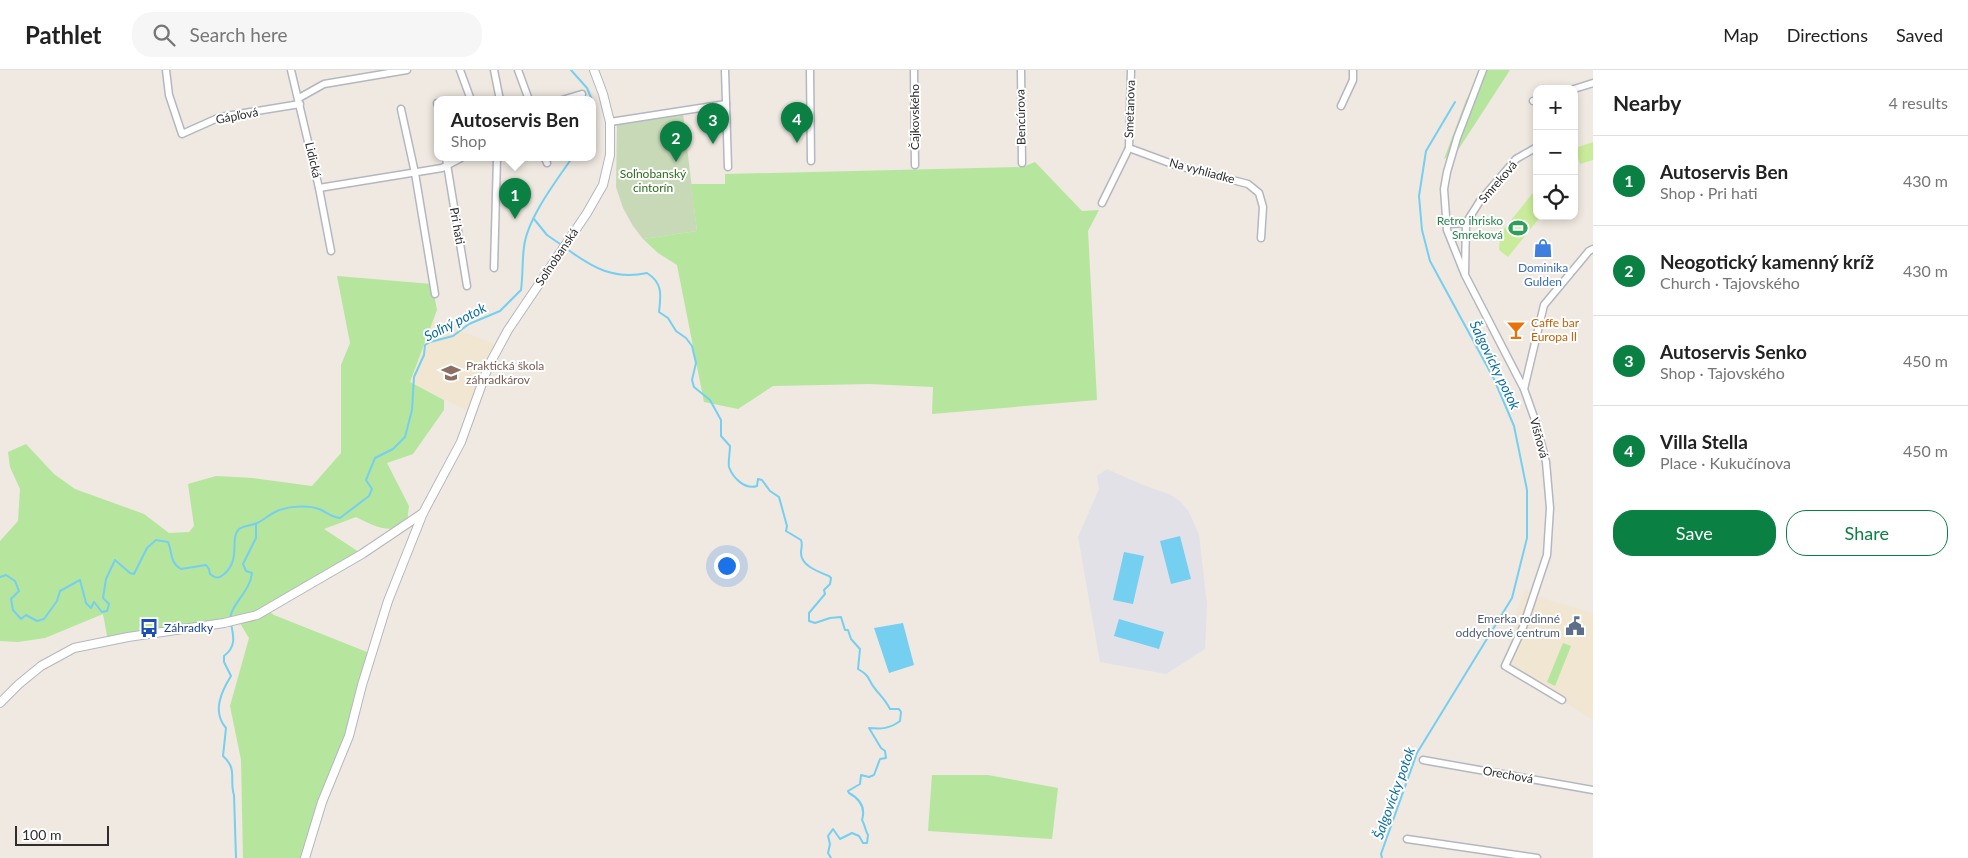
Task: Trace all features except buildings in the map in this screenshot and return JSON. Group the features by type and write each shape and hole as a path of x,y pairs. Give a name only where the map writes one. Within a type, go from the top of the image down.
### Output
{"street":[{"name":"Gápľová","path":"166,70 168,96 182,134 220,117 299,101"},
{"name":"Lidická","path":"291,70 319,188 331,251"},
{"path":"299,101 324,84 406,70"},
{"path":"460,70 470,96"},
{"path":"494,70 499,96"},
{"path":"518,70 528,96"},
{"name":"Soľnobanská","path":"305,858 324,797 349,736 388,601 423,513 464,436 488,367 508,330 587,214 603,185 610,155 610,122 603,94 594,70"},
{"path":"725,70 728,167"},
{"path":"810,70 811,161"},
{"name":"Čajkovského","path":"914,70 915,165"},
{"name":"Bencúrova","path":"1021,70 1022,163"},
{"name":"Smetanova","path":"1102,203 1128,148 1131,70"},
{"path":"1341,106 1353,80 1353,70"},
{"name":"Višňová","path":"1483,70 1447,172 1444,189 1449,236 1465,275 1524,389 1536,420 1546,462 1550,508 1547,555 1523,627 1505,666 1562,700"},
{"path":"1578,88 1593,83"},
{"path":"575,96 582,94"},
{"path":"610,122 726,104"},
{"path":"401,109 415,173 435,294"},
{"name":"Na vyhliadke","path":"1128,148 1174,165 1248,184 1258,193 1263,207 1261,238"},
{"name":"Smreková","path":"1466,223 1480,202 1516,159 1533,149"},
{"path":"319,188 442,168 446,161"},
{"name":"Pri hati","path":"446,161 467,286"},
{"path":"494,268 497,161"},
{"path":"1448,224 1466,223 1465,275"},
{"path":"1524,389 1544,305 1588,251 1593,249"},
{"path":"0,703 40,666 74,648 128,637 250,618 276,605 369,550 423,513"},
{"name":"Orechová","path":"1423,760 1593,790"},
{"path":"1407,839 1537,858"}],"shaded area":[{"name":"Praktická škola záhradkárov","path":"433,321 501,346 492,363 474,414 410,382"},
{"path":"1107,469 1169,494 1180,501 1189,512 1199,535 1207,604 1205,649 1166,674 1100,662 1078,537 1099,489 1097,476"},
{"path":"1525,590 1542,598 1593,613 1593,720 1505,666 1514,618"}],"green space":[{"path":"1482,70 1510,70 1458,150 1444,159 1466,100"},
{"name":"Soľnobanský cintorín","path":"683,113 697,231 643,239 623,208 616,187 617,125"},
{"path":"1593,142 1593,160 1580,164 1578,147"},
{"path":"1035,162 1082,211 1099,210 1088,231 1097,400 932,414 933,387 869,384 773,386 738,409 704,402 677,265 658,253 643,239 697,231 691,184 725,184 725,174 1023,167"},
{"name":"Retro ihrisko Smreková","path":"1533,193 1533,220 1538,220 1508,257 1499,250 1500,234"},
{"path":"337,276 432,284 437,310 410,382 444,400 444,410 413,454 387,463 409,506 407,523 400,527 388,529 375,526 356,517 324,529 362,554 267,610 274,615 372,654 305,858 243,858 241,760 230,706 249,638 238,620 108,641 103,614 45,638 18,642 0,641 0,541 18,521 20,489 10,467 8,452 26,444 54,474 75,489 144,514 169,533 189,532 194,526 188,484 216,476 253,478 312,486 341,453 341,365 350,343"},
{"path":"1563,643 1571,646 1555,686 1547,682"},
{"path":"932,775 988,775 1058,788 1052,839 928,831"}],"water":[{"path":"1180,536 1191,579 1171,584 1160,541"},
{"path":"1124,552 1144,556 1133,604 1113,600"},
{"path":"1119,619 1164,632 1159,649 1114,636"},
{"path":"903,623 914,665 889,673 874,628"}],"waterway":[{"name":"Soľný potok","path":"571,70 587,88 590,96"},
{"name":"Šalgovícky potok","path":"1382,858 1381,854 1417,753 1512,598 1527,538 1527,490 1514,426 1494,379 1430,261 1422,230 1419,196 1426,151 1455,102"},
{"name":"Soľný potok","path":"0,577 6,575 15,581 19,591 11,599 13,610 21,619 26,615 37,621 44,619 57,601 60,591 80,580 86,603 91,608 94,602 102,612 107,611 109,604 103,598 106,579 115,560 130,573 134,574 147,548 156,540 168,542 173,560 181,569 206,565 210,574 218,577 223,575 232,563 236,533 241,528 257,523 277,511 292,507 314,508 340,518 369,496 372,489 366,480 375,458 393,449 405,437 412,410 414,377 424,355 425,345 453,336 469,324 500,311 521,290 526,236 543,201 570,161"},
{"path":"534,219 547,235 563,246"},
{"path":"567,249 604,271 624,275 647,273 656,281 660,290 659,312 668,318 676,331 686,338 692,346 696,363 692,380 694,387 710,400 721,420 721,436 730,446 729,467 731,471 736,479 744,485 757,486 758,479 762,480 770,491 779,497 787,526 786,531 801,540 801,553 804,562 811,568 831,578 830,584 824,590 825,594 809,613 809,621 815,623 841,617 845,630 848,630 851,639 860,649 858,669 867,677 890,709 899,709 901,712 900,721 892,726 869,728 881,748 885,751 886,758 880,759 874,775 869,777 861,775 860,784 848,791 863,807 862,820 868,835 867,843 863,843 859,836 852,833 840,839 833,829 828,836 830,844 828,853 831,858"},
{"path":"230,619 231,613 251,580 252,573 246,571 243,564 256,538 256,524"},
{"path":"231,624 233,642 231,649 224,656 224,662 231,676 221,695 219,715 226,728 223,756 228,761 232,770 236,858"}],"place":[{"name":"Villa Stella","path":"797,143"},
{"name":"Autoservis Senko","path":"713,144"},
{"name":"Neogotický kamenný kríž","path":"676,162"},
{"name":"Autoservis Ben","path":"515,219"},
{"name":"Retro ihrisko Smreková","path":"1518,228"},
{"name":"Dominika Gulden","path":"1543,248"},
{"name":"Caffe bar Europa ll","path":"1516,330"},
{"name":"Praktická škola záhradkárov","path":"451,373"},
{"name":"Emerka rodinné oddychové centrum","path":"1575,626"},
{"name":"Záhradky","path":"149,628"}]}
